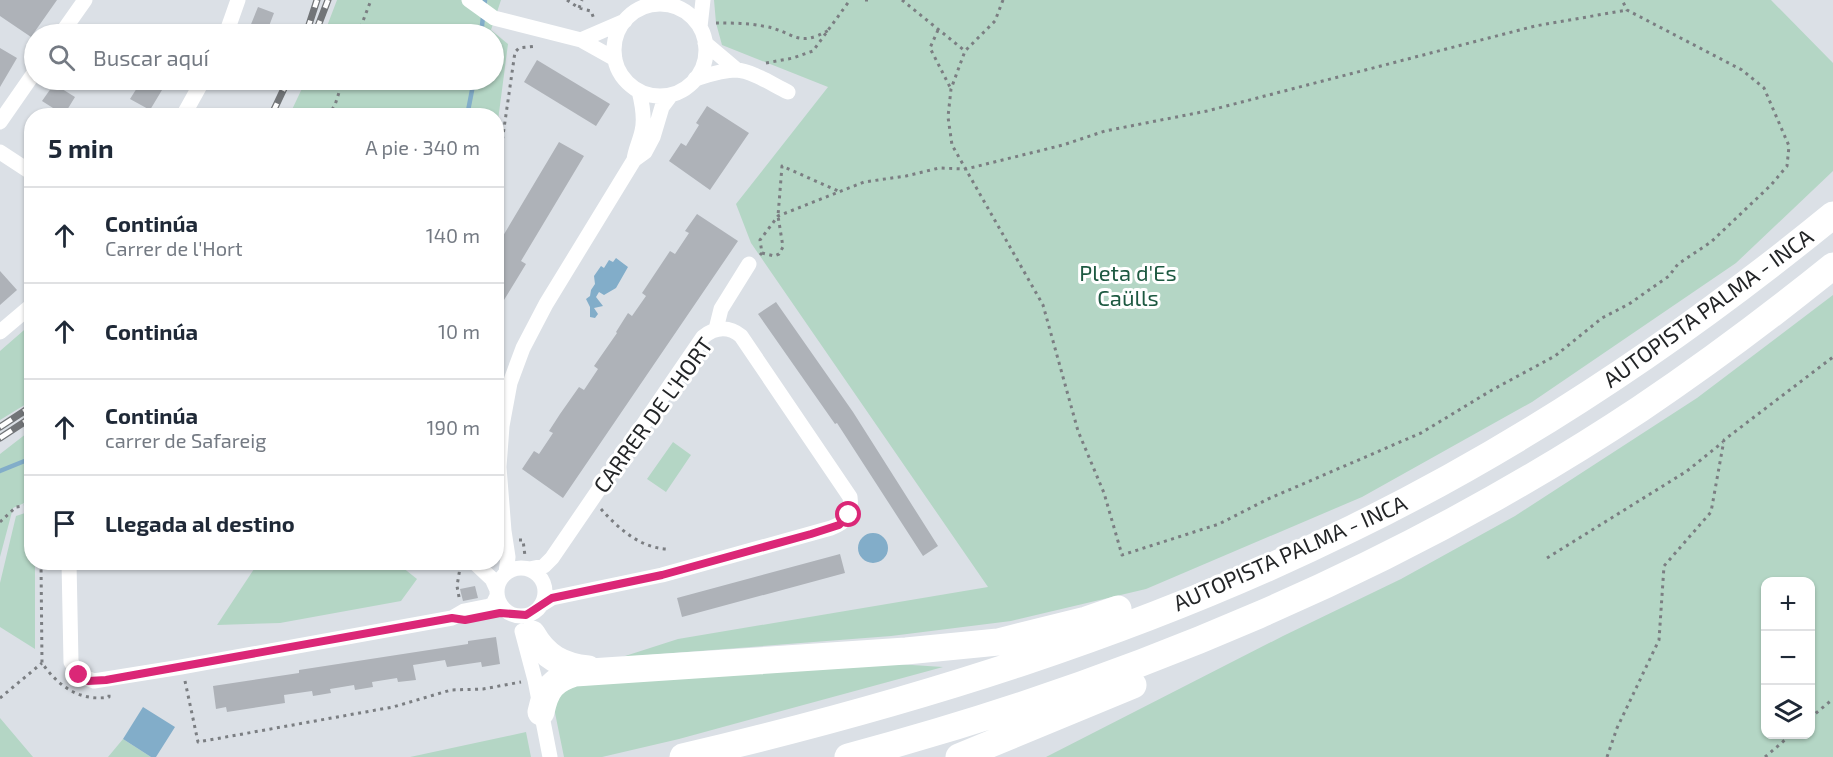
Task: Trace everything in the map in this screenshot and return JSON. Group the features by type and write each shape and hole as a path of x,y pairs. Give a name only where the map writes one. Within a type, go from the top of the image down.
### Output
{"highway":[{"name":"AUTOPISTA PALMA - INCA","path":"683,757 955,685 1029,662 1212,592 1354,528 1432,487 1547,420 1623,372 1749,282 1833,215"},
{"name":"AUTOPISTA PALMA - INCA","path":"848,757 965,724 1114,674 1260,615 1436,529 1573,451 1640,409 1767,319 1833,266"},
{"path":"543,720 547,693 560,678 575,673 906,651 998,642 1086,620 1173,590 1212,592"},
{"path":"959,757 1204,657 1260,615"},
{"path":"536,616 538,645 554,660 578,668 598,670"}],"street":[{"path":"68,24 85,0"},
{"path":"230,24 238,0"},
{"path":"469,0 494,18 581,40 610,57 642,103 643,130 636,147 634,160"},
{"path":"700,27 703,0"},
{"path":"610,57 617,32 634,12 645,6 659,2 682,9 700,27 705,43 704,64 695,80 686,88 671,95 649,95 634,91"},
{"path":"581,40 625,21"},
{"path":"705,43 744,72 788,92"},
{"path":"695,80 716,73 744,72"},
{"path":"0,122 24,87"},
{"path":"187,108 197,90"},
{"path":"504,411 516,364 546,304 634,160 645,152 653,137 662,106 671,95"},
{"path":"0,152 24,167"},
{"path":"716,329 721,309 749,264"},
{"path":"0,332 24,311"},
{"name":"CARRER DE L'HORT","path":"527,569 548,563 703,337 716,329 730,329 741,336 847,491 851,503 849,515 845,521 831,528 662,575 552,598 536,616"},
{"path":"504,513 512,531 518,559 527,569"},
{"path":"69,570 69,654 75,671 88,681 106,680 489,606 493,604 505,574 508,557 504,513"},
{"path":"490,570 505,574 516,568 527,569 535,572 543,582 545,593 536,616 535,680"},
{"path":"477,570 497,593 502,607 512,614 521,627 535,680 550,757"},
{"path":"456,611 465,620 500,613 536,616"}],"path":[{"path":"362,24 371,0"},
{"path":"567,0 579,8 591,11 598,32"},
{"path":"579,8 582,0"},
{"path":"744,72 767,62 794,58 813,51 850,0"},
{"path":"902,0 965,51"},
{"path":"1003,0 995,21 965,51 951,89 948,117 952,145 1043,305 1078,431 1104,493 1122,555 1219,524 1268,499 1421,433 1492,390 1555,356 1602,318 1629,304 1668,276 1678,264 1711,242 1770,185 1787,166 1789,146 1764,88 1742,70 1627,10 1622,0"},
{"path":"762,253 760,240 778,216 864,182 906,176 939,168 966,169 1064,145 1105,131 1207,111 1534,26 1627,10"},
{"path":"700,27 716,23 764,26 802,39 814,38 829,30"},
{"path":"938,30 930,48 951,89"},
{"path":"504,128 515,52 519,48 534,45 544,47"},
{"path":"610,57 616,77 634,91"},
{"path":"333,108 340,90"},
{"path":"762,253 774,256 779,254 783,247 778,216 782,166 839,192"},
{"path":"749,264 762,253"},
{"path":"1547,558 1687,471 1833,357"},
{"path":"1607,757 1617,728 1659,640 1664,566 1711,512 1724,440"},
{"path":"592,500 628,536 658,549 667,549"},
{"path":"0,522 16,507 24,506"},
{"path":"456,611 457,586 471,570"},
{"path":"0,698 42,663"},
{"path":"185,678 198,742 393,707 451,690 483,689 535,680"},
{"path":"1815,714 1833,699"},
{"path":"1765,757 1786,739"}],"green space":[{"path":"337,0 501,0 493,24 328,24"},
{"name":"Pleta d'Es Caülls","path":"714,0 1771,0 1833,63 1833,171 1736,263 1532,402 1362,497 1146,589 1011,621 891,636 622,657 678,639 988,587 751,243 736,204 828,87 722,45 716,23"},
{"path":"504,41 508,44 504,75"},
{"path":"301,90 502,90 500,108 293,108"},
{"path":"1833,295 1833,757 1046,757 1283,636 1401,579 1515,516 1697,398"},
{"path":"24,330 24,405 0,420 0,351"},
{"path":"24,435 24,503 13,508 0,557 0,454"},
{"path":"673,442 691,455 666,492 647,479"},
{"path":"24,513 24,570 35,570 35,649 0,627 0,583 16,516"},
{"path":"253,570 406,570 417,579 401,601 280,623 217,625"},
{"path":"866,662 943,667 679,739 602,757 564,757 554,708 564,687"},
{"path":"0,718 33,757 0,757"},
{"path":"526,732 531,757 410,757"},
{"path":"123,739 151,757 108,757"}],"water":[{"path":"616,258 628,267 616,288 604,295 599,292 596,297 603,306 594,308 598,314 595,318 590,317 590,307 586,299 590,296 595,284 594,276 601,266 604,268 609,260 613,262"},
{"path":"873,533 884,537 888,548 884,559 873,563 862,559 858,548 862,537"},
{"path":"143,707 175,727 156,757 151,757 123,739"}],"building":[{"path":"0,0 57,0 40,24 24,24 24,32 0,16"},
{"path":"258,7 274,13 270,24 251,24"},
{"path":"0,48 17,58 0,87"},
{"path":"537,60 610,104 596,126 524,82"},
{"path":"50,90 64,90 75,97 68,108 53,108 42,101"},
{"path":"136,90 162,90 151,108 146,108 130,99"},
{"path":"707,106 749,133 710,190 669,161 681,143 686,146 699,125 696,123"},
{"path":"559,142 584,156 521,261 526,264 504,300 504,234"},
{"path":"697,214 738,241 563,498 522,469 534,451 539,454 553,433 549,431 579,387 584,390 598,369 594,366 628,313 632,316 646,296 642,293 670,251 675,254 689,233 685,231"},
{"path":"0,271 17,290 0,305"},
{"path":"776,302 853,412 938,546 923,556 837,423 835,424 758,314"},
{"path":"840,554 845,573 682,617 677,598"},
{"path":"475,586 478,598 463,601 460,589"},
{"path":"496,637 500,664 482,667 481,662 447,667 445,660 413,665 416,680 398,682 397,678 372,682 373,687 355,690 354,685 330,689 331,693 313,696 312,691 284,695 285,703 227,712 226,707 216,709 213,686 299,673 299,670 468,644 468,641"}],"waterway":[{"path":"482,24 485,0"},
{"path":"469,108 472,90"},
{"path":"0,471 24,461"}],"railway":[{"path":"309,24 317,0"},
{"path":"319,24 328,0"},
{"path":"275,108 283,90"},
{"path":"0,427 24,411"},
{"path":"0,438 24,422"}],"route":[{"path":"79,675 88,681 106,680 452,618 465,620 500,613 526,615 552,598 662,575 811,534 839,525 849,515"}]}
